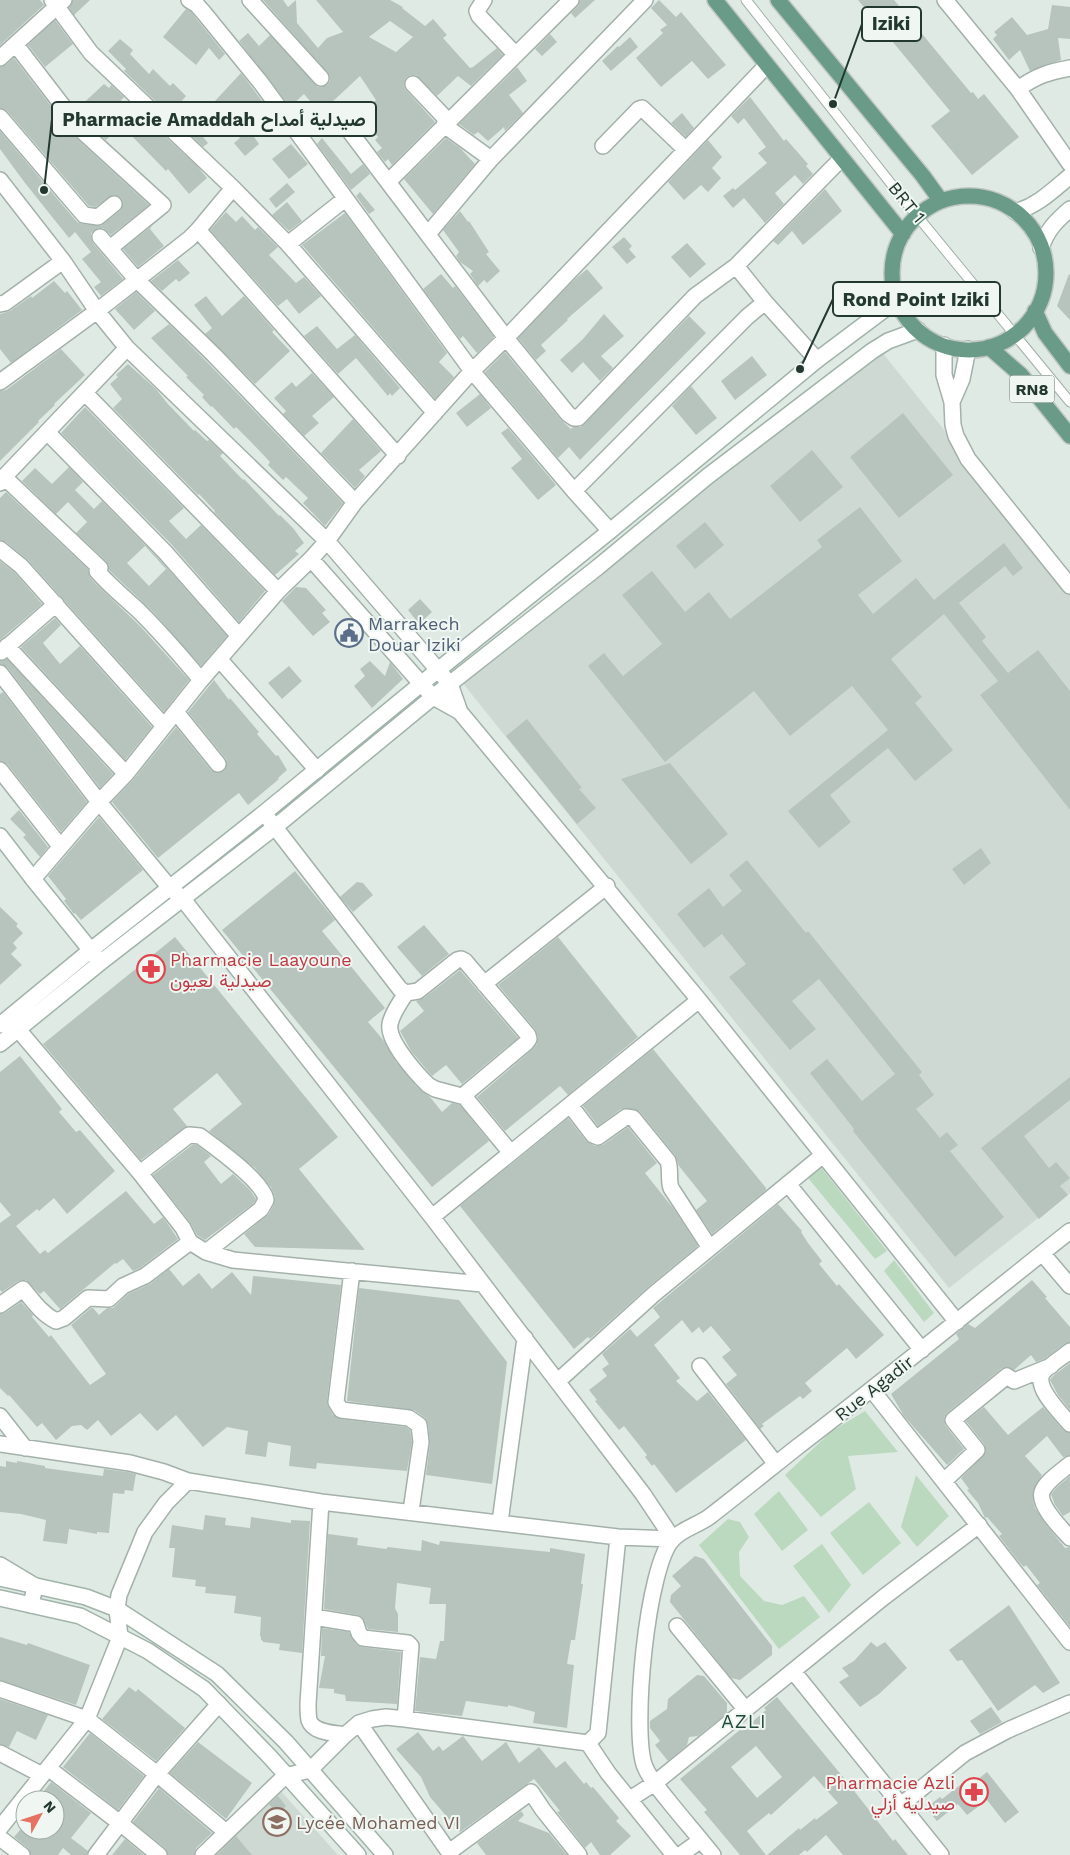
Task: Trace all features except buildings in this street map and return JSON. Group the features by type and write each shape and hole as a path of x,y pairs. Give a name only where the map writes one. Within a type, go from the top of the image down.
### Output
{"main road":[{"path":"715,0 903,234"},
{"path":"778,0 923,176 941,201"},
{"path":"962,196 982,197 1002,204 1015,212 1032,230 1041,248 1045,265 1045,283 1042,295 1035,311 1026,324 1016,334 1003,342 989,347 968,349 944,345 918,330 906,316 897,300 893,284 892,267 896,250 903,234 917,216 941,201 962,196"},
{"name":"RN8","path":"1035,311 1045,333 1070,366"},
{"name":"RN8","path":"989,347 1021,376 1070,436"}],"street":[{"path":"189,0 204,13 261,83 472,371 610,531"},
{"path":"250,0 321,78"},
{"path":"484,0 478,6 479,16 516,55"},
{"path":"388,182 571,0"},
{"path":"428,234 491,159 645,0"},
{"path":"945,0 1018,89 1070,164"},
{"path":"0,58 16,45 57,2 91,53 233,188 288,244 435,413"},
{"path":"16,45 82,130 163,205 105,243 136,279 214,355 355,502"},
{"path":"33,879 60,846 126,774 201,680 239,636 278,591 311,559 355,502 472,371 506,338 767,65"},
{"path":"1018,89 1028,81 1047,72 1070,68"},
{"path":"413,84 446,123 491,159"},
{"path":"603,146 642,108 686,150"},
{"path":"0,117 84,215 98,217 114,204"},
{"path":"350,133 506,338 568,414 574,418 578,418 695,296 736,266 842,158"},
{"path":"1015,212 1038,203 1070,176"},
{"path":"0,180 63,261 97,311 127,348 326,541 450,684 460,712"},
{"path":"0,382 97,311 189,239 233,188"},
{"path":"288,244 346,199"},
{"path":"1041,248 1046,234 1054,223 1070,209"},
{"path":"198,230 398,456"},
{"path":"0,304 5,303 63,261"},
{"path":"736,266 765,302 817,360"},
{"path":"0,1044 9,1024 91,950 317,770 817,360 897,300"},
{"path":"574,491 747,317 765,302"},
{"path":"9,1024 101,962 275,827 708,476 872,351 888,341 918,330"},
{"path":"944,345 944,375 952,402 953,425 956,436 968,458 1070,586"},
{"path":"127,348 2,480 100,568 98,571 105,580 172,645 201,680"},
{"path":"952,402 962,379 968,349"},
{"path":"85,394 278,591"},
{"path":"47,432 165,552 239,636"},
{"path":"0,549 21,566 164,726"},
{"path":"311,559 434,697 460,712 607,886 956,1322"},
{"path":"56,604 4,649 126,774"},
{"path":"220,660 317,770"},
{"path":"0,673 99,802 170,888 182,898 432,1217 643,1494 673,1539"},
{"path":"176,712 218,764"},
{"path":"0,770 60,846"},
{"path":"264,813 400,989 412,994 461,959 465,961 528,1035 529,1039 526,1043 466,1092 465,1097"},
{"path":"2,842 101,962"},
{"path":"484,984 607,886"},
{"path":"406,993 392,1017 390,1025 392,1039 428,1085 435,1089 465,1097 511,1153"},
{"path":"432,1217 699,1000"},
{"path":"9,1024 140,1173 183,1228 190,1242 206,1252 233,1260 482,1284"},
{"path":"570,1106 593,1135 598,1137 623,1119 633,1118 668,1161 670,1168 669,1181 672,1188 710,1248"},
{"path":"140,1173 189,1135 195,1134 243,1170 264,1193 266,1200 261,1209 206,1252"},
{"path":"558,1381 654,1294 823,1155"},
{"path":"788,1184 922,1350"},
{"name":"Rue Agadir","path":"673,1539 707,1518 872,1390 1070,1231"},
{"path":"0,1304 23,1289 48,1317 56,1321 64,1318 88,1298 110,1299 123,1286 145,1276 190,1242"},
{"path":"1042,1253 1070,1286"},
{"path":"352,1270 336,1402 341,1410 409,1418 419,1425 421,1442 411,1511"},
{"path":"500,1522 525,1338"},
{"path":"1070,1352 1043,1373 1041,1387 1070,1424"},
{"path":"700,1366 776,1464"},
{"path":"944,1481 977,1450 953,1420 1006,1376 1014,1381 1051,1366"},
{"path":"872,1390 1070,1642"},
{"path":"0,1416 25,1448"},
{"path":"0,1444 130,1463 188,1481 321,1502 411,1511 618,1537 673,1539"},
{"path":"1070,1464 1047,1484 1042,1492 1042,1501 1047,1511 1070,1538"},
{"path":"0,1828 87,1719 120,1637 117,1609 119,1595 145,1532 166,1503 188,1481"},
{"path":"321,1502 308,1704 309,1720 313,1726 324,1732 345,1735"},
{"path":"630,1799 655,1783 884,1597 979,1525"},
{"path":"588,1743 598,1734 618,1537"},
{"path":"673,1539 662,1559 654,1586 640,1694 640,1747 645,1767 655,1783 713,1855"},
{"path":"0,1564 35,1586"},
{"path":"0,1578 86,1597 117,1609 217,1674 286,1742 385,1855"},
{"path":"31,1605 35,1586"},
{"path":"0,1598 80,1616 156,1656 204,1689 358,1855"},
{"path":"314,1618 356,1624 363,1638 408,1643 411,1646 404,1719"},
{"path":"677,1626 746,1710"},
{"path":"793,1672 940,1855"},
{"path":"0,1689 87,1719 226,1832"},
{"path":"901,1806 965,1753 1008,1730 1070,1703"},
{"path":"96,1855 157,1774 219,1704"},
{"path":"203,1855 286,1776 310,1770 345,1735 360,1723 386,1717 588,1743 608,1773 674,1855"},
{"path":"360,1723 450,1853 531,1792 579,1855"},
{"path":"0,1753 45,1772 120,1823 159,1855"},
{"path":"0,1838 22,1855"},
{"path":"680,1855 701,1840"}],"lane":[{"name":"BRT 1","path":"746,0 917,216 1070,402"}],"shaded area":[{"path":"874,342 1070,588 1070,1193 949,1288 453,671"},
{"name":"Lycée Mohamed VI","path":"279,1789 338,1855 211,1855"}],"green space":[{"path":"820,1166 887,1251 875,1259 808,1178"},
{"path":"894,1260 934,1313 924,1322 884,1271"},
{"path":"865,1411 898,1452 848,1456 856,1489 821,1517 785,1475 832,1431"},
{"path":"916,1475 949,1516 917,1547 901,1527"},
{"path":"779,1491 808,1530 782,1551 754,1514"},
{"path":"869,1502 901,1543 863,1575 830,1533"},
{"path":"728,1519 740,1522 749,1537 739,1552 740,1576 764,1601 782,1605 804,1596 820,1617 779,1649 699,1545"},
{"path":"822,1544 851,1585 829,1613 793,1566"}],"place":[{"name":"Iziki","path":"833,104"},
{"name":"Pharmacie Amaddah صيدلية أمداح","path":"44,190"},
{"name":"Rond Point Iziki","path":"800,369"},
{"name":"Marrakech Douar Iziki","path":"349,633"},
{"name":"Pharmacie Laayoune صيدلية لعيون","path":"151,969"},
{"name":"Pharmacie Azli صيدلية أزلي","path":"974,1792"},
{"name":"Lycée Mohamed VI","path":"277,1822"}],"district":[{"name":"AZLI","path":"744,1721"}]}
